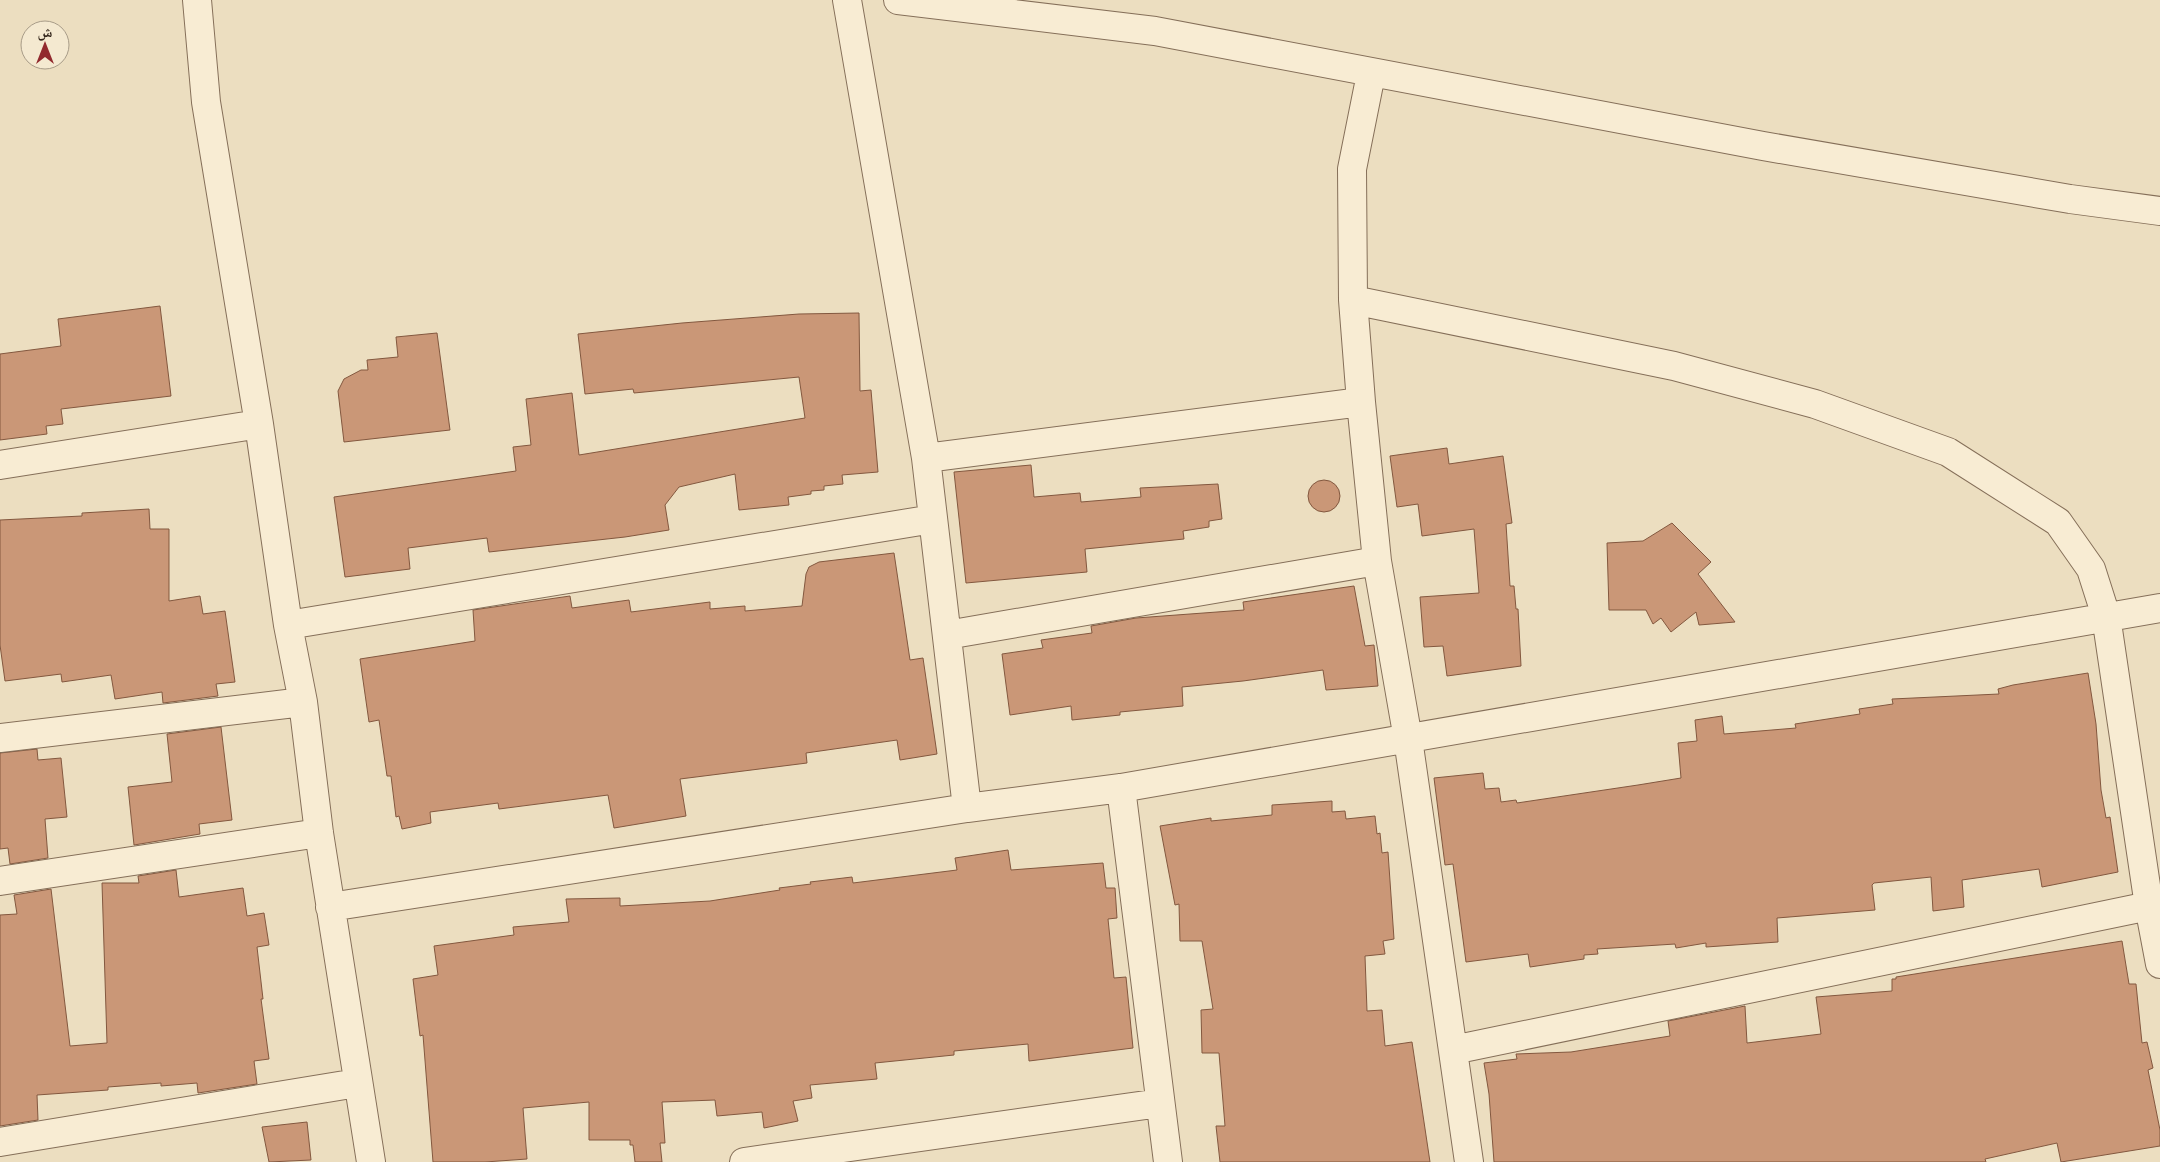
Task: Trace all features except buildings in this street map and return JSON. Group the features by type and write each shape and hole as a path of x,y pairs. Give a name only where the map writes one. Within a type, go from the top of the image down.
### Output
{"street":[{"path":"197,0 206,102 288,625 303,702 319,833 371,1162"},
{"path":"847,0 926,458 967,808"},
{"path":"898,0 1154,31 1371,74 1782,149 2070,199 2160,211"},
{"path":"1371,74 1352,168 1353,300 1361,402 1377,561 1408,739 1470,1162"},
{"path":"1353,300 1674,366 1815,404 1948,452 2058,522 2091,569 2106,616 2149,906 2160,964"},
{"path":"926,458 1361,402"},
{"path":"0,465 258,424"},
{"path":"288,625 933,519"},
{"path":"947,635 1377,561"},
{"path":"330,907 967,808 1121,788 2160,608"},
{"path":"0,738 303,702"},
{"path":"1121,788 1168,1162"},
{"path":"0,881 319,833"},
{"path":"1453,1050 2149,906"},
{"path":"0,1142 357,1083"},
{"path":"744,1162 1160,1103"}]}
